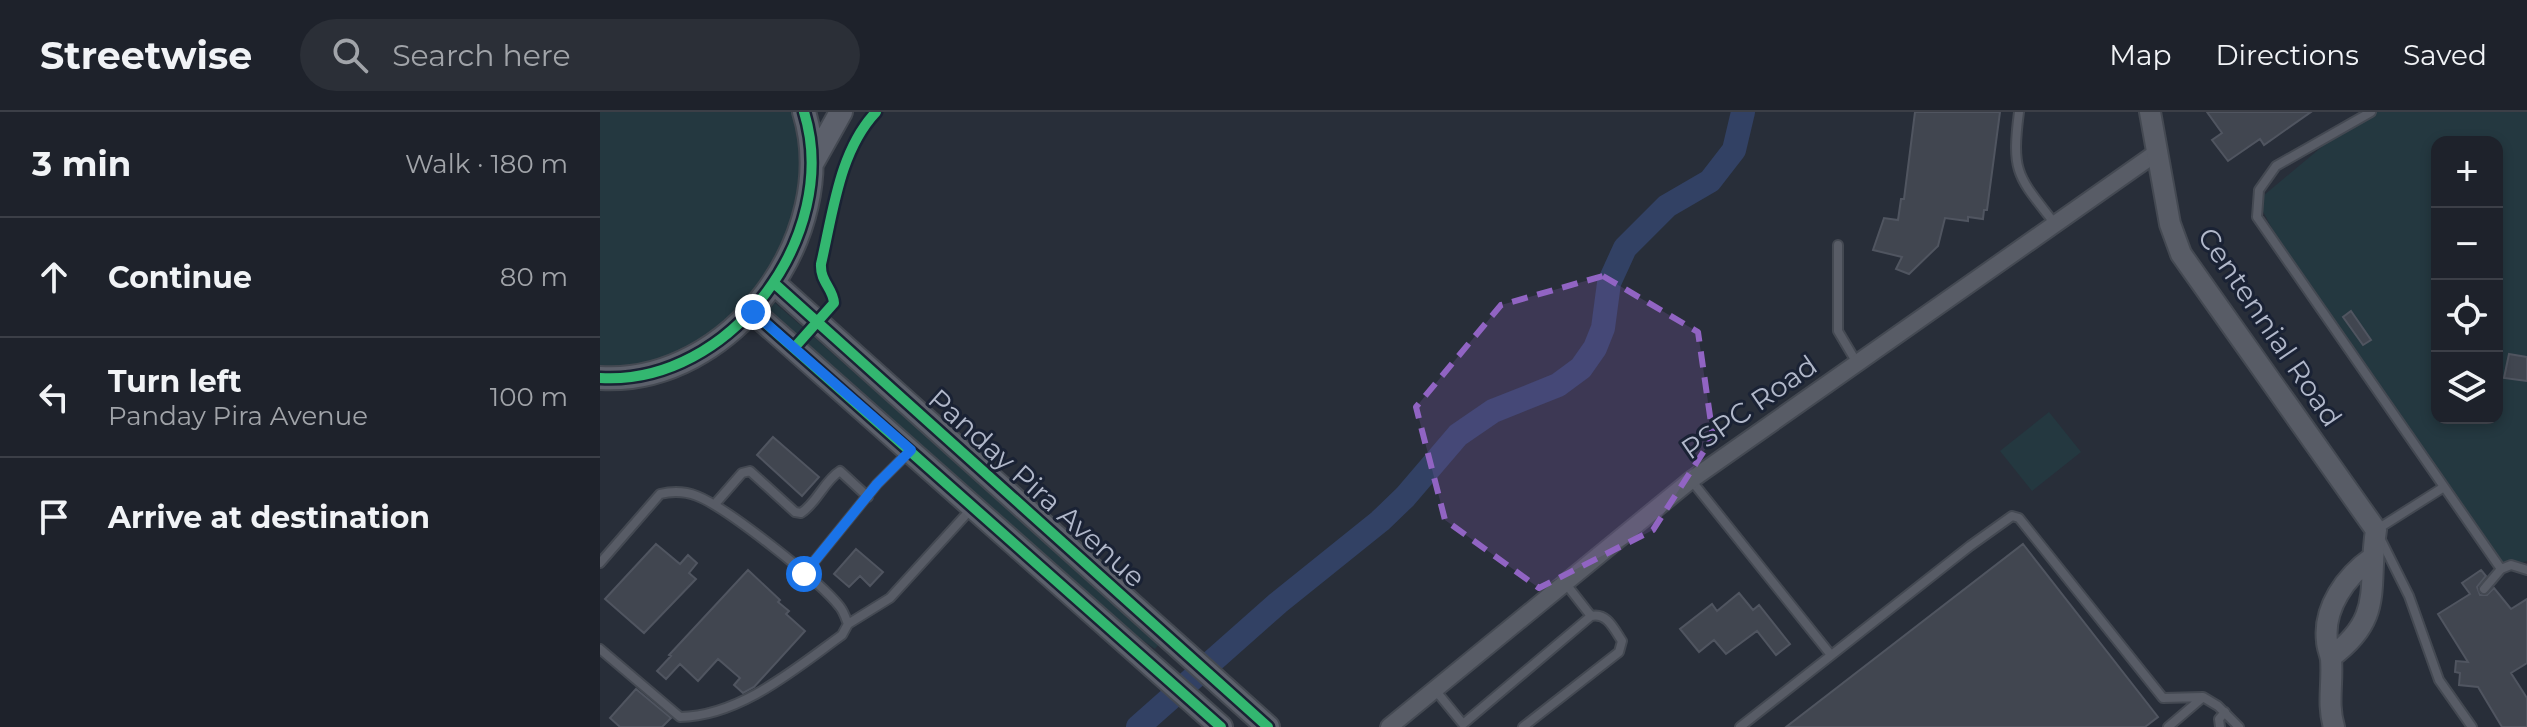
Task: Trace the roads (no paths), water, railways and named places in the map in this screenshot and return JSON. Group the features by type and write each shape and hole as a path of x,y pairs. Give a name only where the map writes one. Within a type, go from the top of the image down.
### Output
{"main road":[{"path":"804,112 813,162"},
{"path":"600,378 647,374 690,357 753,312 775,284 802,225 813,162 841,112"},
{"name":"Panday Pira Avenue","path":"775,284 1263,723"},
{"name":"Panday Pira Avenue","path":"753,312 1221,727"}],"street":[{"name":"Centennial Road","path":"2150,112 2170,224 2181,254 2376,530"},
{"name":"PSPC Road","path":"1389,727 1691,480 2156,153"},
{"path":"2331,657 2359,633 2368,614 2376,530"},
{"path":"2334,727 2329,712 2331,657 2327,625 2335,599 2350,577 2372,558"}],"lane":[{"path":"2019,112 2015,148 2018,170 2029,190 2056,224"},
{"path":"2371,112 2276,166 2259,190 2257,217 2501,569"},
{"path":"1838,245 1838,331 1857,363"},
{"path":"804,574 911,450"},
{"path":"715,504 742,473 750,471 795,512 801,513 807,509 833,475 840,471 848,475 868,497"},
{"path":"1691,480 1831,655"},
{"path":"2444,487 2376,530 2409,596 2439,680 2472,727"},
{"path":"600,563 660,494 674,491 694,494 715,504 804,574 842,608 848,624 842,635 832,643 742,701 696,717 680,717 600,649"},
{"path":"848,624 890,598 973,507"},
{"path":"1740,727 2012,516 2019,518 2163,698 2203,697 2225,712 2239,727"},
{"path":"2484,589 2501,569 2511,565 2527,570"},
{"path":"1566,584 1591,616"},
{"path":"1436,691 1465,726 1591,616 1599,614 1605,617 1622,641 1619,652 1523,727"},
{"path":"2168,727 2203,697"},
{"path":"2220,727 2219,719 2225,712"}],"waterway":[{"path":"1138,727 1278,603 1380,521 1458,435 1493,411 1558,385 1581,368 1595,348 1603,328 1609,283 1625,248 1667,206 1710,181 1734,150 1743,112"}]}
